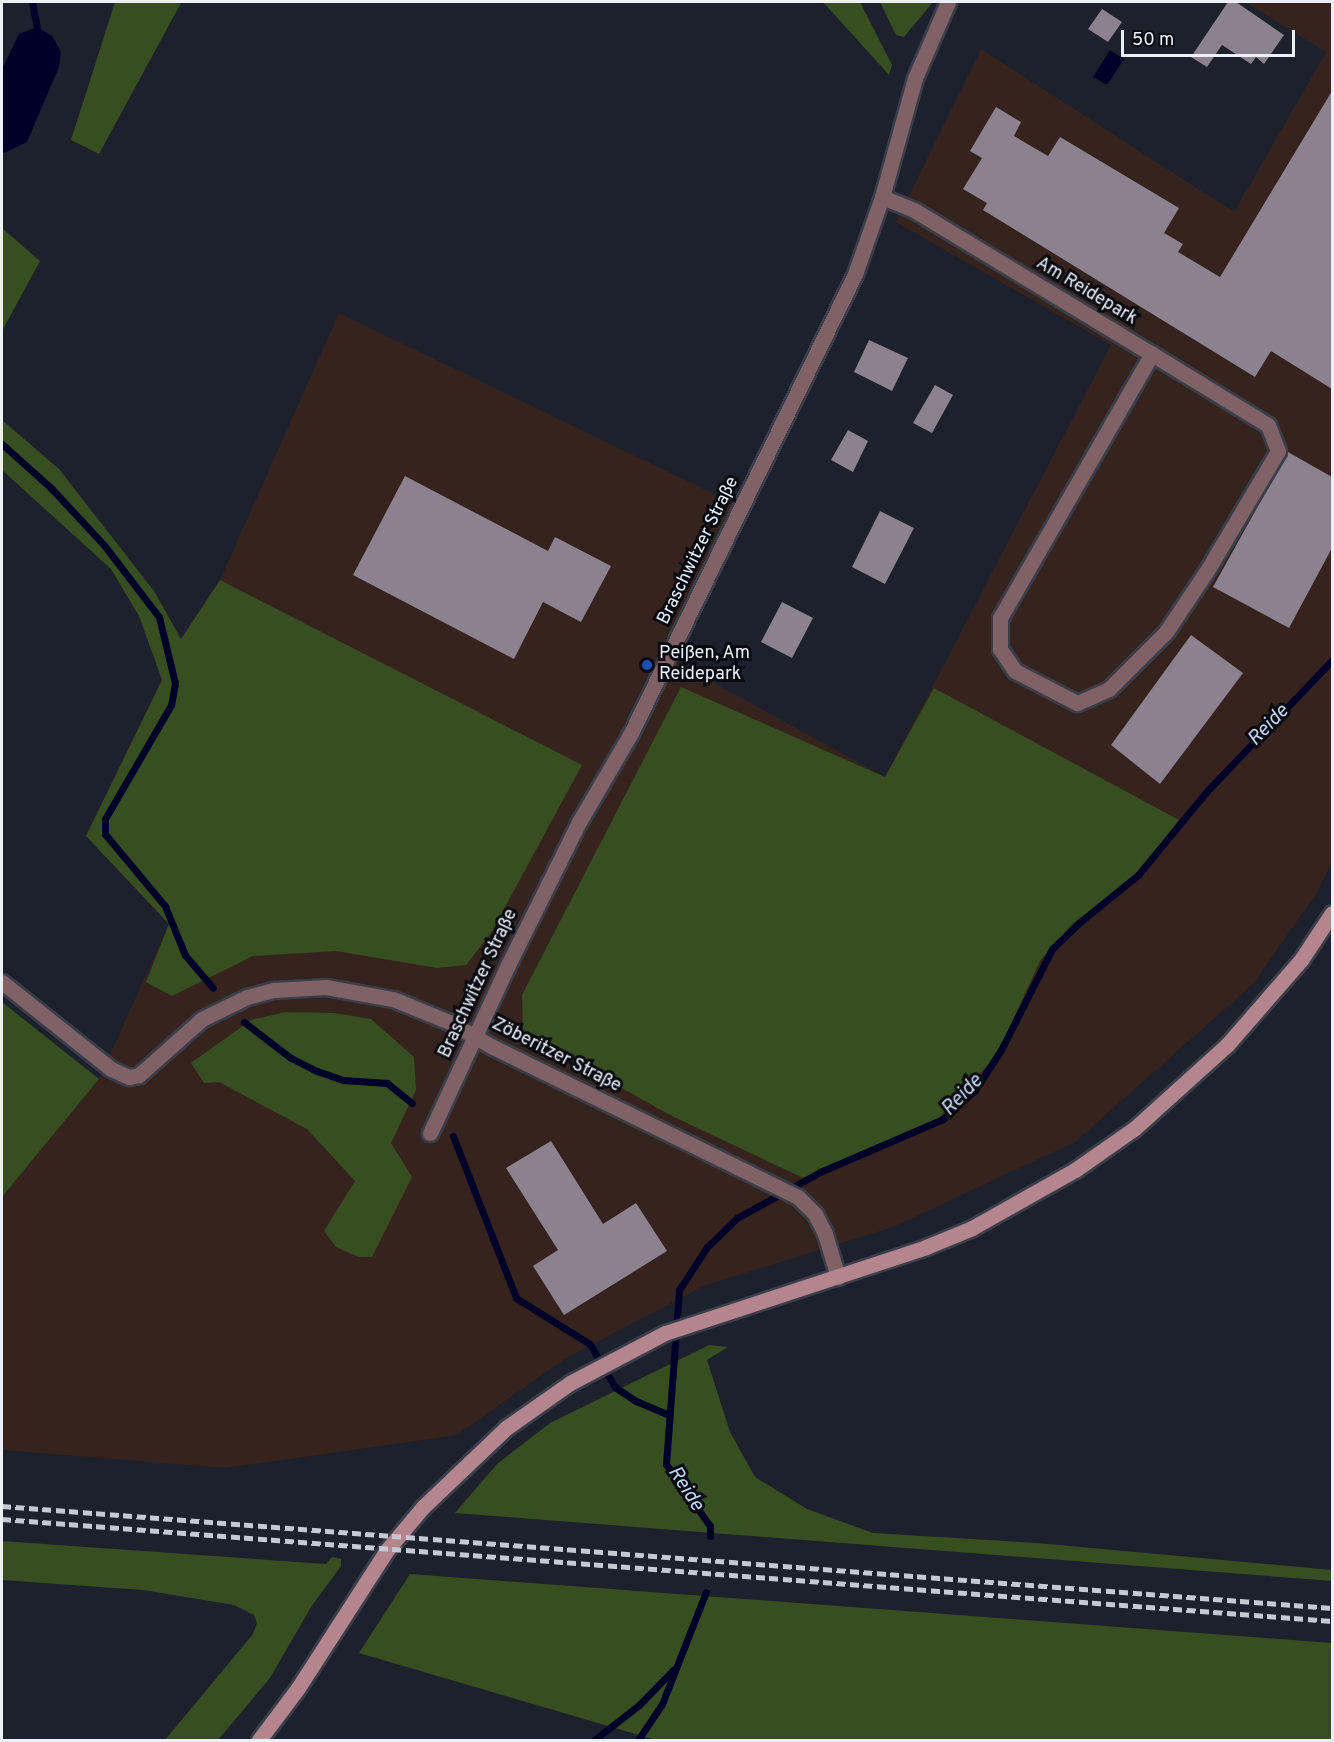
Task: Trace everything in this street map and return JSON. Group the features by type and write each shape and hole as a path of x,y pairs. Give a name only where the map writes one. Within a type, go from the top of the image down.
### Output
{"main road":[{"path":"259,1740 298,1688 370,1574 423,1507 506,1428 594,1369 700,1319 838,1277 972,1228 1075,1170 1135,1128 1183,1089 1266,1003 1332,913"}],"street":[{"name":"Braschwitzer Straße","path":"430,1133 474,1036 819,352 855,274 882,197 915,78 948,2"},
{"name":"Am Reidepark","path":"882,197 914,210 1152,354 1268,425 1278,451 1208,570 1166,632 1109,689 1077,702 1016,671 1000,649 1000,618 1152,354"},
{"name":"Zöberitzer Straße","path":"2,982 111,1069 129,1077 139,1075 202,1019 247,997 274,990 326,987 370,992 415,1007 798,1197 815,1214 825,1234 838,1277"}],"shaded area":[{"path":"1245,2 1332,2 1332,862 1316,894 1252,985 1075,1142 893,1227 703,1286 563,1360 457,1435 225,1468 2,1450 2,1197 99,1079 169,924 86,836 181,640 220,580 339,313 747,510 678,663 885,777 1111,345 896,222 981,49 1234,212 1326,52"}],"green space":[{"path":"115,2 193,2 181,3 99,154 71,140"},
{"path":"823,2 860,2 892,65 889,75"},
{"path":"880,2 933,2 904,37 896,35"},
{"path":"2,228 40,261 2,331"},
{"path":"2,420 59,469 154,591 181,639 220,580 582,765 491,933 466,965 437,968 336,951 253,956 172,996 146,982 169,924 86,836 162,680 139,616 111,569 2,470"},
{"path":"681,687 885,777 934,688 1179,820 1134,878 1072,924 1040,961 997,1055 938,1119 803,1178 668,1114 523,1032 522,995"},
{"path":"2,1002 99,1079 2,1197"},
{"path":"286,1012 334,1013 371,1019 414,1057 416,1090 391,1143 412,1177 372,1257 359,1257 336,1247 324,1231 355,1181 307,1129 219,1082 204,1083 191,1063 251,1020"},
{"path":"709,1345 728,1347 707,1360 730,1432 755,1477 807,1509 873,1533 1037,1543 1332,1570 1332,1581 455,1513 497,1464 550,1423"},
{"path":"2,1541 326,1564 332,1557 341,1559 341,1566 311,1607 270,1678 218,1740 165,1740 253,1634 257,1623 254,1615 234,1605 143,1590 2,1580"},
{"path":"410,1574 1332,1643 1332,1740 656,1740 359,1653"}],"water":[{"path":"37,27 52,36 61,52 59,67 27,142 2,154 2,69 19,34"},
{"path":"1110,50 1124,59 1107,85 1093,77"}],"building":[{"path":"1228,2 1236,2 1284,35 1264,64 1256,57 1251,64 1222,45 1207,67 1191,57"},
{"path":"1102,9 1122,22 1108,42 1088,29"},
{"path":"1332,91 1332,389 1271,351 1255,377 983,210 987,203 963,189 982,158 970,151 996,107 1021,122 1014,136 1048,156 1060,137 1179,208 1164,233 1183,244 1178,252 1220,277"},
{"path":"869,340 908,358 892,391 854,372"},
{"path":"935,385 953,395 932,433 913,423"},
{"path":"848,430 868,441 853,472 831,460"},
{"path":"1288,452 1332,477 1332,548 1289,628 1213,587"},
{"path":"405,476 548,551 555,537 611,566 581,622 543,602 514,659 353,575"},
{"path":"880,511 914,528 885,584 852,567"},
{"path":"782,602 813,618 792,658 761,642"},
{"path":"1191,635 1243,673 1160,784 1111,745"},
{"path":"551,1141 603,1224 636,1203 667,1251 564,1315 533,1266 558,1250 506,1168"}],"waterway":[{"path":"32,2 37,27"},
{"path":"2,444 51,488 104,545 159,617 175,683 171,705 105,819 105,834 165,906 185,955 213,988"},
{"name":"Reide","path":"710,1536 710,1526 666,1464 679,1290 707,1247 737,1218 820,1172 943,1119 975,1090 1001,1050 1052,949 1080,922 1138,875 1207,791 1332,660"},
{"path":"244,1022 291,1058 317,1071 343,1080 387,1083 412,1103"},
{"path":"453,1136 516,1298 590,1344 615,1387 636,1401 667,1414"},
{"name":"Reide","path":"638,1740 662,1704 706,1592"},
{"path":"594,1740 639,1705 674,1669"}],"railway":[{"path":"2,1506 1332,1608"},
{"path":"2,1519 1332,1621"}],"place":[{"name":"Peißen, Am Reidepark","path":"647,665"}]}
